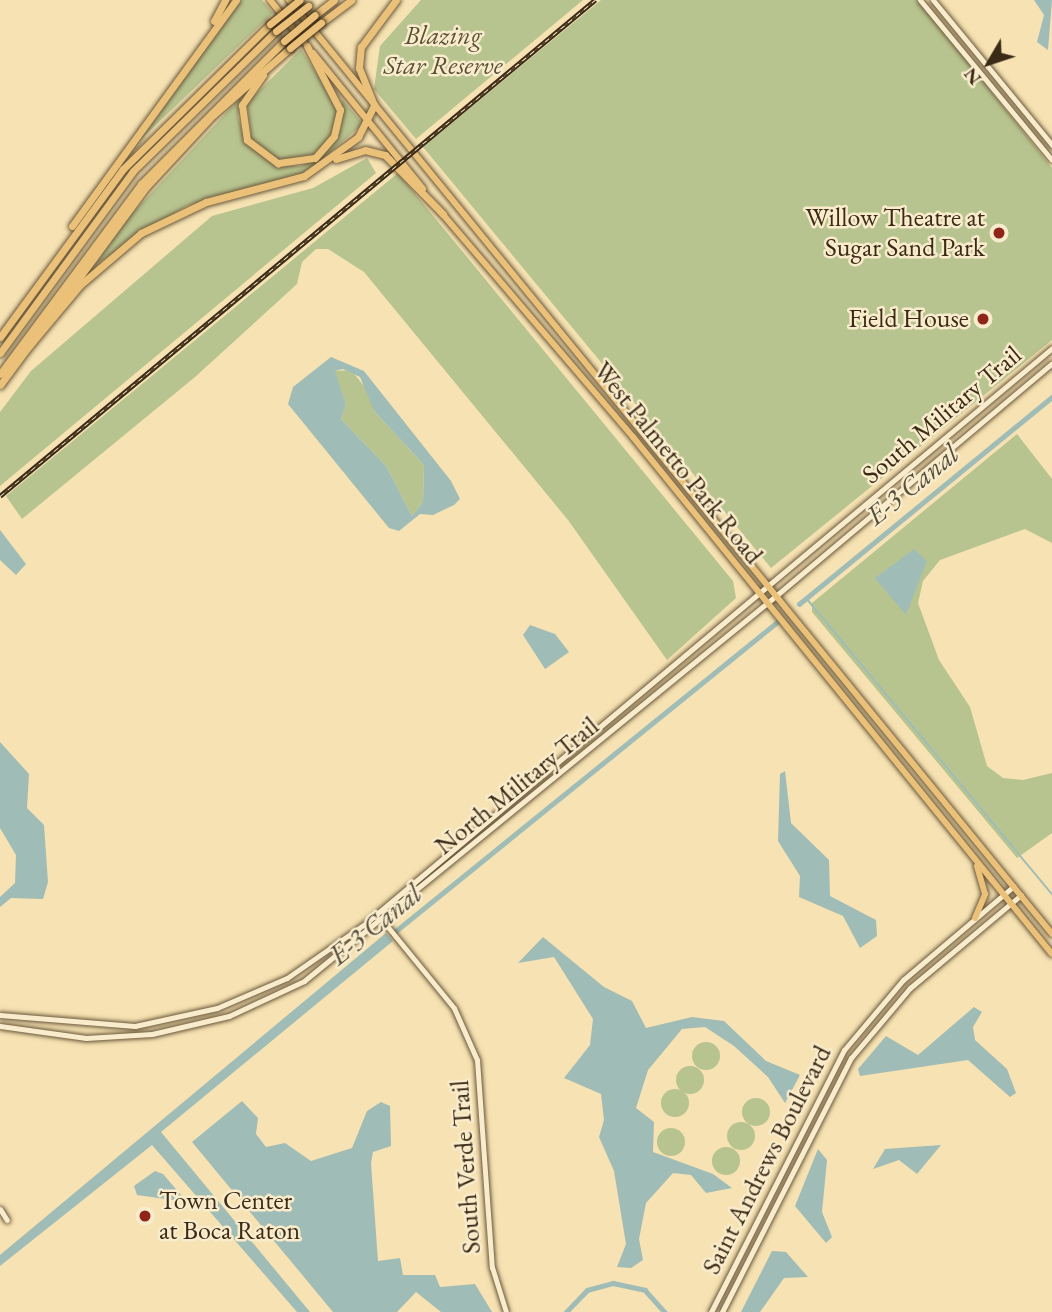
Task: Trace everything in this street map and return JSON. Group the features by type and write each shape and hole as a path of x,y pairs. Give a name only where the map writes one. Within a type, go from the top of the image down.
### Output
{"highway":[{"path":"184,69 225,0"},
{"path":"0,337 184,69 236,0"},
{"path":"0,353 133,171 300,0"},
{"path":"52,260 139,150 228,61 316,0"},
{"path":"0,374 131,196 275,49 334,0"},
{"path":"237,92 351,0"},
{"path":"320,167 370,123 374,105 359,54 367,32 396,0"},
{"path":"289,48 251,88 241,117 256,151 292,165 325,150 340,119 335,90 307,46"},
{"path":"0,385 125,213 275,49"},
{"path":"14,365 80,285 150,227 193,206 320,167 359,150 380,153 443,214"}],"main road":[{"name":"West Palmetto Park Road","path":"270,0 443,214 577,370 768,603 1052,954"},
{"name":"West Palmetto Park Road","path":"289,0 770,583 1052,934"},
{"path":"577,370 587,362"},
{"path":"887,749 897,741"},
{"path":"972,855 985,890 975,918"}],"street":[{"path":"920,0 1052,160"},
{"path":"933,0 1052,145"},
{"name":"South Military Trail","path":"759,593 1052,348"},
{"name":"South Military Trail","path":"768,603 1052,363"},
{"name":"North Military Trail","path":"0,1015 135,1026 231,1003 331,950 759,593"},
{"name":"North Military Trail","path":"0,1026 117,1038 213,1021 304,981 385,924 464,854 768,603"},
{"path":"464,854 467,839"},
{"name":"Saint Andrews Boulevard","path":"711,1312 844,1050 903,980 1014,886"},
{"name":"Saint Andrews Boulevard","path":"722,1312 851,1058 910,988 1021,895"},
{"name":"South Verde Trail","path":"385,924 454,1008 477,1060 492,1267 506,1312"},
{"path":"0,1209 6,1220"},
{"path":"0,1215 6,1220"},
{"path":"0,1225 6,1220"}],"green space":[{"path":"241,0 262,0 273,13 138,142"},
{"name":"Blazing Star Reserve","path":"421,0 583,0 416,139 374,89 380,46"},
{"path":"601,0 918,0 1052,168 1052,340 771,568 423,147"},
{"path":"301,49 337,107 335,130 316,154 279,161 252,141 247,103"},
{"path":"241,97 238,117 246,143 278,166 301,166 326,152 341,128 342,99 363,124 307,172 186,206 95,265 126,220"},
{"path":"367,158 376,173 0,486 0,412 31,371 212,216 313,188"},
{"path":"398,173 733,581 736,598 667,660 568,520 364,272 328,249 316,249 302,262 297,284 195,377 22,519 6,496"},
{"path":"351,370 368,391 374,411 424,465 423,502 412,516 386,466 341,419 346,405 334,371"},
{"path":"1017,434 1052,479 1052,543 1025,529 940,560 923,581 918,603 939,660 970,707 987,766 1003,778 1023,780 1052,773 1052,833 1017,858 812,612 812,603"},
{"path":"706,1042 716,1046 720,1056 716,1066 706,1070 696,1066 692,1056 696,1046"},
{"path":"690,1066 700,1070 704,1080 700,1090 690,1094 680,1090 676,1080 680,1070"},
{"path":"675,1089 685,1093 689,1103 685,1113 675,1117 665,1113 661,1103 665,1093"},
{"path":"756,1098 766,1102 770,1112 766,1122 756,1126 746,1122 742,1112 746,1102"},
{"path":"741,1122 751,1126 755,1136 751,1146 741,1150 731,1146 727,1136 731,1126"},
{"path":"671,1128 681,1132 685,1142 681,1152 671,1156 661,1152 657,1142 661,1132"},
{"path":"726,1147 736,1151 740,1161 736,1171 726,1175 716,1171 712,1161 716,1151"}],"water":[{"path":"1034,0 1052,0 1048,50 1037,42 1044,15"},
{"path":"331,357 364,371 451,481 460,499 454,505 433,515 420,514 399,531 389,528 288,404 293,387","holes":["343,369 360,377 374,411 424,465 423,502 412,516 386,466 341,419 346,405 335,371"]},
{"path":"0,530 26,564 16,575 0,560"},
{"path":"914,549 927,561 906,615 875,578"},
{"path":"530,625 555,634 569,652 545,669 523,635"},
{"path":"0,742 29,774 27,808 44,825 48,882 43,899 11,898 0,907 0,897 15,883 16,855 0,828"},
{"path":"785,771 791,823 829,860 830,896 876,920 877,936 860,948 843,916 799,897 800,876 778,841 780,774"},
{"path":"386,933 393,941 161,1132 310,1312 297,1312 152,1145 0,1266 0,1255"},
{"path":"543,937 604,987 632,1001 646,1028 692,1017 724,1021 766,1061 800,1075 785,1103 768,1077 734,1046 705,1027 682,1029 648,1070 636,1108 654,1122 653,1152 713,1174 732,1188 706,1193 691,1175 673,1173 646,1203 639,1239 643,1260 631,1268 617,1267 626,1244 614,1171 599,1137 604,1120 601,1094 564,1078 590,1045 593,1019 554,957 518,963"},
{"path":"974,1007 982,1012 973,1027 975,1040 1007,1069 1016,1093 1010,1097 968,1060 860,1076 858,1069 886,1036 918,1055"},
{"path":"242,1101 258,1118 256,1134 266,1147 285,1143 311,1161 352,1148 367,1111 381,1102 390,1106 391,1146 373,1152 371,1163 378,1261 400,1258 403,1275 435,1275 440,1287 475,1284 492,1312 441,1312 416,1292 397,1312 333,1312 192,1142"},
{"path":"941,1145 917,1174 899,1160 873,1169 885,1149"},
{"path":"818,1149 827,1160 822,1212 832,1237 826,1243 795,1206"},
{"path":"155,1171 163,1174 187,1202 137,1195 134,1186"},
{"path":"772,1251 786,1252 808,1277 784,1278 760,1312 741,1312"}],"waterway":[{"name":"E-3 Canal","path":"799,604 1052,397"},
{"path":"806,598 1052,894"},
{"name":"E-3 Canal","path":"392,934 777,622"},
{"path":"566,1312 587,1290 613,1283 645,1290 665,1312"}],"railway":[{"path":"0,496 595,0"}],"place":[{"name":"Willow Theatre at Sugar Sand Park","path":"999,233"},
{"name":"Field House","path":"983,319"},
{"name":"Town Center at Boca Raton","path":"145,1216"}]}
